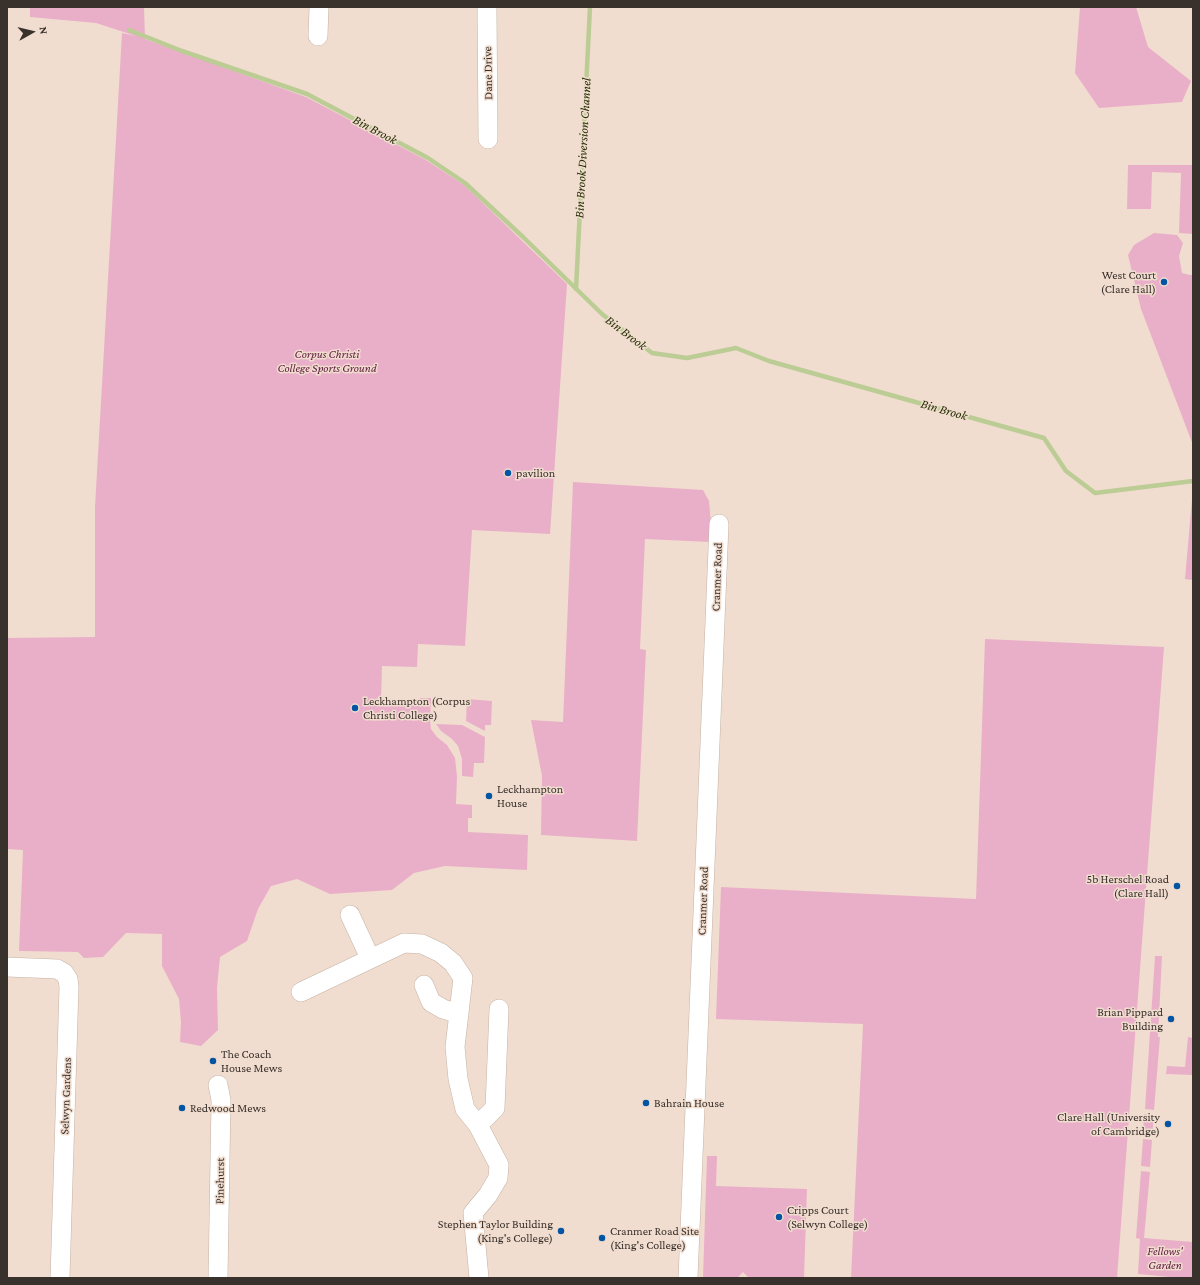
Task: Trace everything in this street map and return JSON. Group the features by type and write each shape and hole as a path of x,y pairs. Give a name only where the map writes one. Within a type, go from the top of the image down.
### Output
{"street":[{"path":"318,36 319,7"},
{"name":"Dane Drive","path":"487,7 488,138"},
{"name":"Cranmer Road","path":"688,1278 719,524"},
{"path":"350,915 370,958"},
{"path":"301,992 404,943 422,944 441,953 453,963 463,978 456,1047 458,1079 465,1109 478,1125 499,1165 498,1178 488,1195 473,1213 479,1278"},
{"name":"Selwyn Gardens","path":"7,967 57,969 64,973 68,979 69,987 60,1278"},
{"path":"424,985 431,1002 442,1009 459,1014"},
{"path":"478,1125 495,1108 499,1009"},
{"name":"Pinehurst","path":"218,1085 221,1100 218,1278"}],"green space":[{"name":"Corpus Christi College Sports Ground","path":"30,7 144,7 145,39 306,97 426,160 464,185 567,284 550,534 472,530 465,646 418,644 417,667 382,666 381,699 419,701 420,698 431,698 431,729 437,737 447,745 455,758 457,776 456,804 472,805 472,818 468,818 468,832 528,835 527,870 445,866 414,873 392,890 330,894 297,879 271,886 258,909 247,941 220,957 217,988 218,1030 201,1046 180,1042 181,1022 179,999 162,966 162,934 126,933 103,957 84,958 78,952 19,951 23,850 7,849 7,638 95,637 95,507 122,33 136,36 96,23 30,17"},
{"path":"1080,7 1136,7 1148,47 1191,81 1182,102 1099,108 1075,73"},
{"path":"1128,165 1193,165 1193,234 1179,233 1181,173 1152,172 1151,209 1127,209"},
{"path":"1154,233 1177,235 1183,243 1179,256 1182,273 1193,275 1193,445 1141,309 1128,255 1134,245"},
{"path":"573,482 703,490 709,501 711,524 710,542 645,539 640,649 646,650 637,841 541,835 542,776 531,720 563,722"},
{"path":"1193,488 1193,580 1185,579"},
{"path":"985,639 1164,647 1117,1278 851,1278 863,1024 716,1019 721,887 976,899"},
{"path":"467,699 492,701 491,725 485,725 485,731 466,721"},
{"path":"436,724 462,725 485,737 484,763 474,763 473,777 462,776 462,759 458,746 452,739 441,731"},
{"path":"1155,956 1162,956 1158,1037 1160,1037 1154,1110 1145,1109"},
{"path":"1188,1037 1193,1038 1193,1075 1166,1074 1167,1066 1185,1067"},
{"path":"1144,1114 1154,1115 1152,1135 1143,1134"},
{"path":"1143,1139 1152,1140 1150,1167 1141,1166"},
{"path":"707,1156 717,1156 716,1186 807,1189 804,1278 749,1278 743,1272 737,1278 703,1278"},
{"name":"Fellows' Garden","path":"1141,1171 1150,1172 1144,1238 1193,1242 1193,1278 1170,1278 1138,1274 1140,1239 1136,1238"}],"waterway":[{"name":"Bin Brook Diversion Channel","path":"576,289 590,7"},
{"name":"Bin Brook","path":"129,30 182,51 307,94 428,158 465,183 602,314 652,353 687,358 736,348 769,361 1044,438 1066,471 1095,493 1193,481"}],"place":[{"name":"West Court (Clare Hall)","path":"1164,282"},
{"name":"pavilion","path":"508,473"},
{"name":"Leckhampton (Corpus Christi College)","path":"355,708"},
{"name":"Leckhampton House","path":"489,796"},
{"name":"5b Herschel Road (Clare Hall)","path":"1177,886"},
{"name":"Brian Pippard Building","path":"1171,1019"},
{"name":"The Coach House Mews","path":"213,1061"},
{"name":"Bahrain House","path":"646,1103"},
{"name":"Redwood Mews","path":"182,1108"},
{"name":"Clare Hall (University of Cambridge)","path":"1168,1124"},
{"name":"Cripps Court (Selwyn College)","path":"779,1217"},
{"name":"Stephen Taylor Building (King's College)","path":"561,1231"},
{"name":"Cranmer Road Site (King's College)","path":"602,1238"}]}
